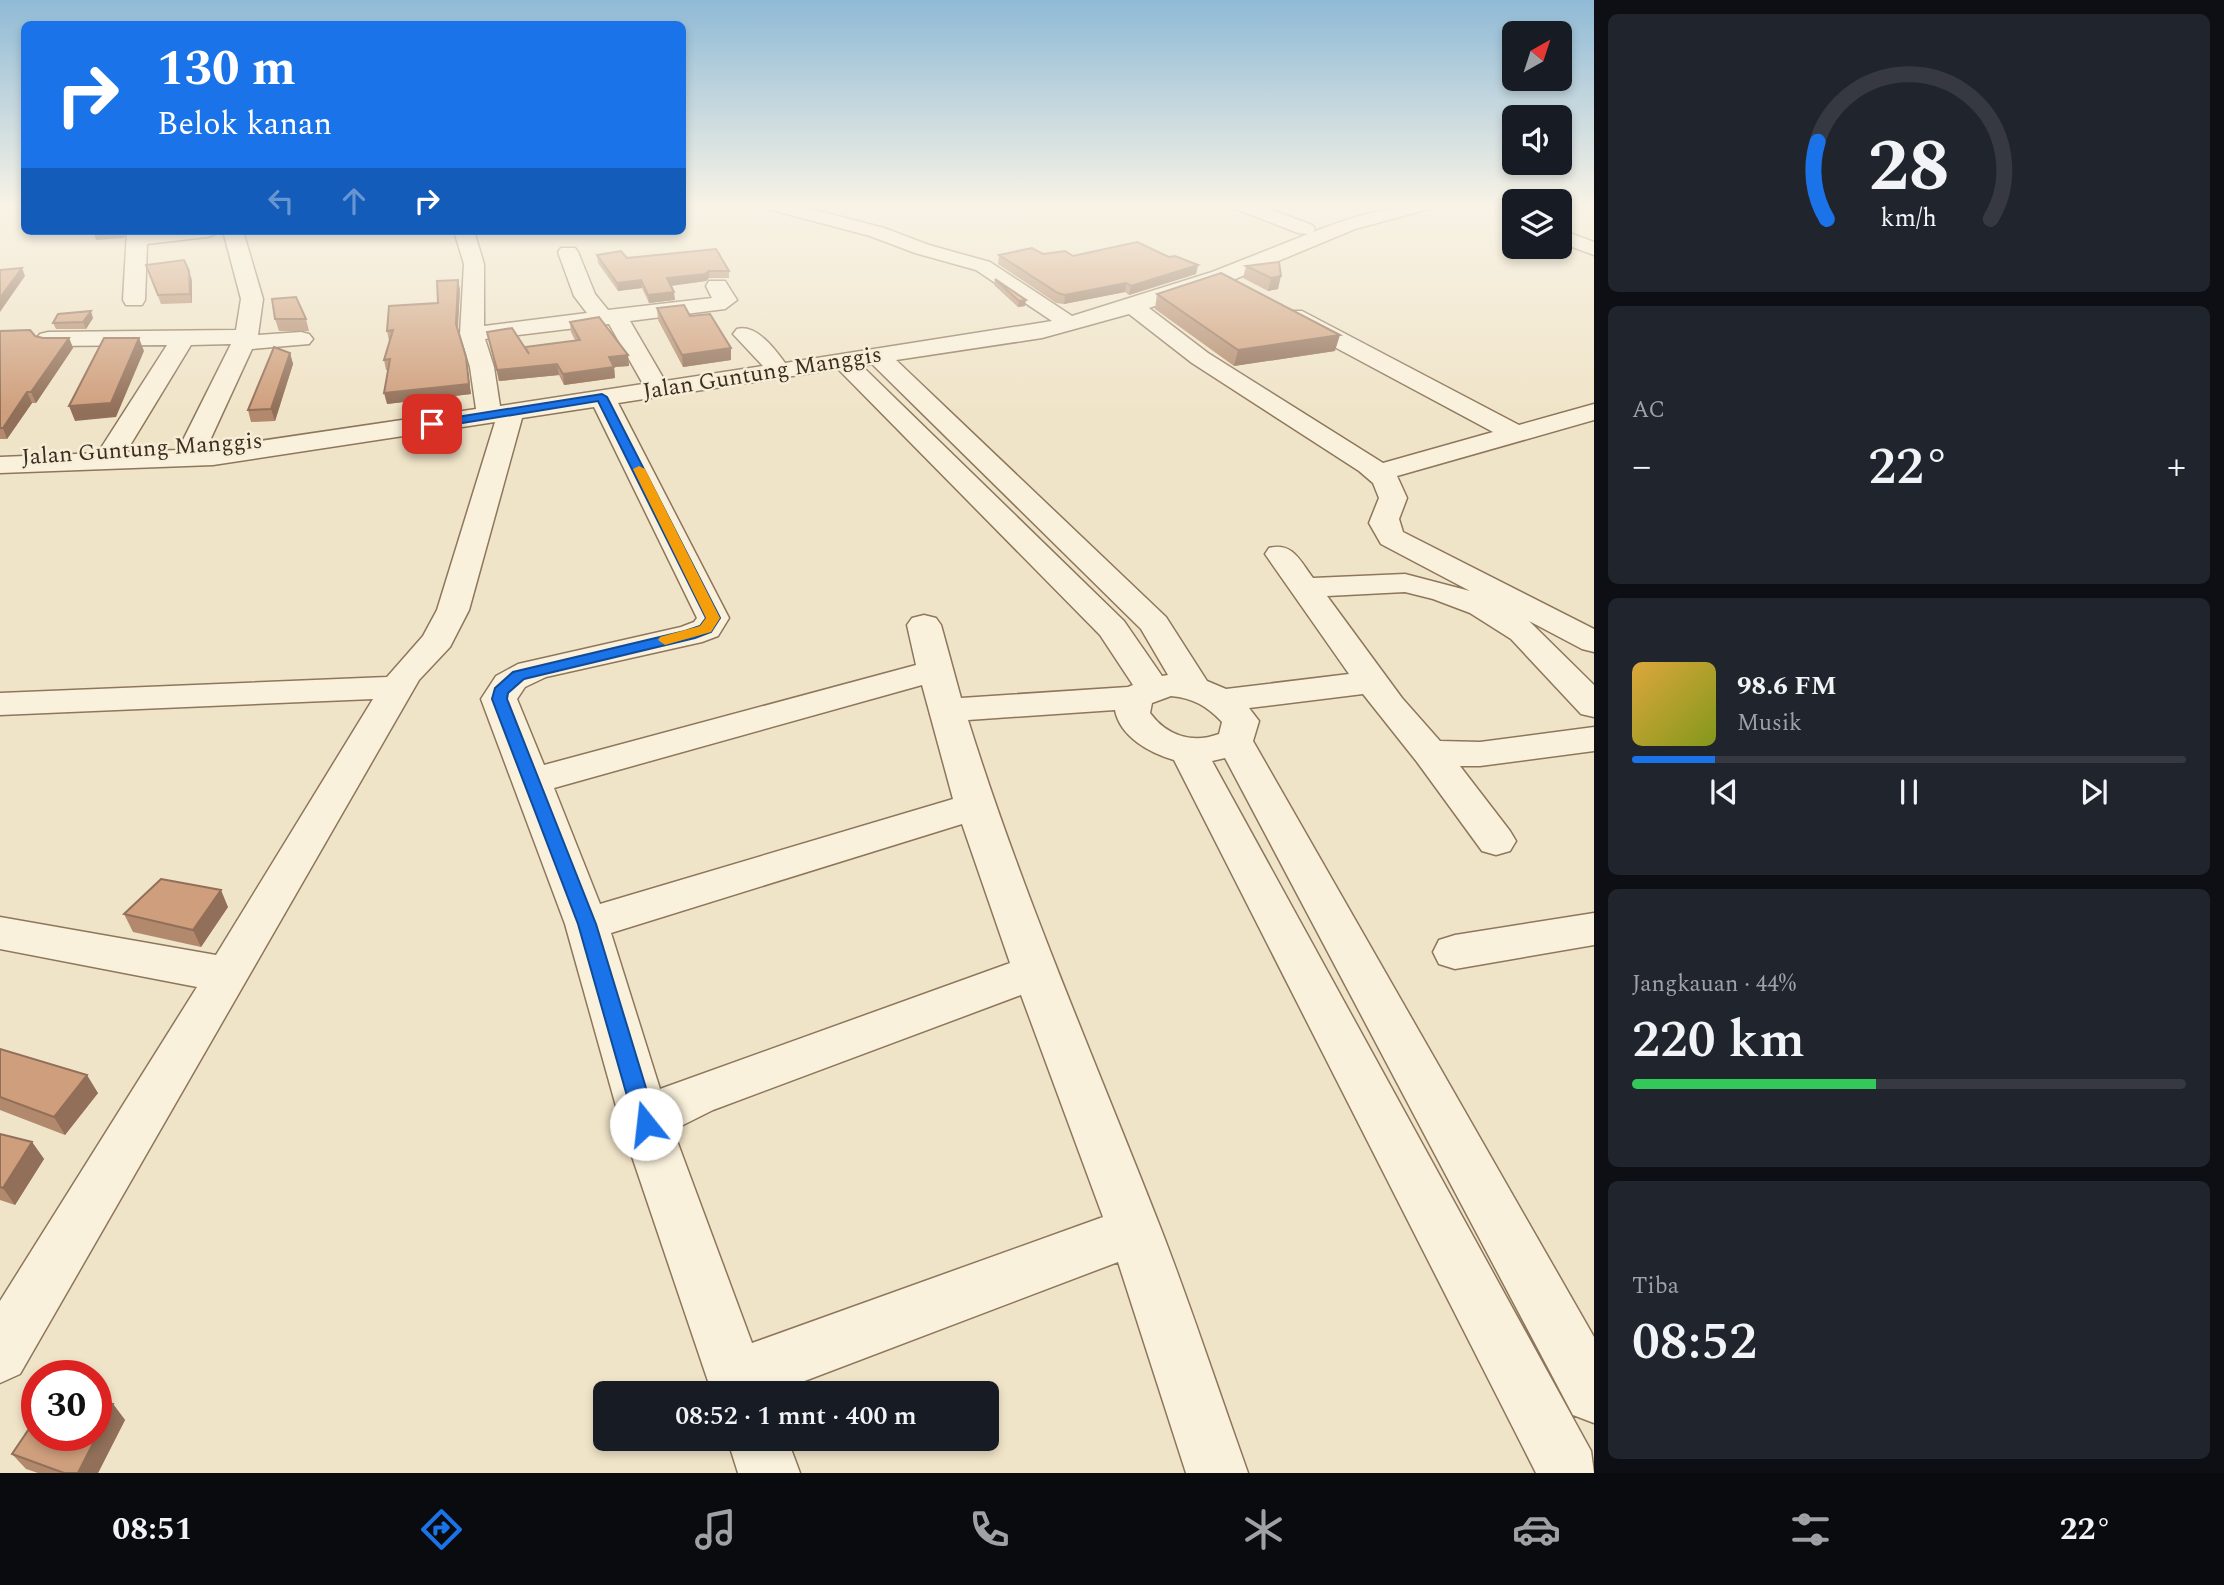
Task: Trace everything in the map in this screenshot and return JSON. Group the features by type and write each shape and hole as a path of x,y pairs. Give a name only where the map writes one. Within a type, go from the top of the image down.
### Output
{"street":[{"path":"134,300 136,274"},
{"path":"192,450 244,340 252,299 245,274"},
{"path":"0,1354 405,675 438,639 453,610 499,410 472,334 474,274"},
{"path":"576,274 585,296 609,316 653,381"},
{"path":"995,274 1062,318"},
{"name":"Jalan Guntung Manggis","path":"0,465 203,458 499,410 653,381 1062,318 1192,274"},
{"name":"Jalan Guntung Manggis","path":"0,457 192,450 602,397 1042,331 1075,324 1228,274"},
{"path":"1220,277 1244,289"},
{"path":"472,334 723,302 726,300 718,286"},
{"path":"1268,302 1518,436"},
{"path":"1133,306 1200,358 1386,480 1393,498 1383,519 1383,527 1392,538 1594,642"},
{"path":"745,334 773,363"},
{"path":"113,451 183,338"},
{"path":"48,340 301,339"},
{"path":"876,355 1154,624 1223,712 1594,1394"},
{"path":"842,360 1112,628 1142,703 1141,730 1161,744 1188,751 1215,750 1223,712"},
{"path":"602,397 713,618 706,629 690,635 536,669 507,684 499,699 587,924 646,1124 736,1381"},
{"path":"1377,472 1518,436 1594,412"},
{"path":"1280,554 1382,694 1496,842"},
{"path":"1306,588 1405,583 1442,591 1481,606 1523,632 1594,663"},
{"path":"924,625 975,806 1035,972 1135,1231 1217,1473"},
{"path":"1523,632 1594,706"},
{"path":"532,780 946,703 1142,703 1171,685 1223,712 1382,694"},
{"path":"0,704 398,687"},
{"path":"1430,753 1480,754 1594,739"},
{"path":"1188,751 1569,1473"},
{"path":"587,924 975,806"},
{"path":"1455,952 1594,929"},
{"path":"0,933 228,975"},
{"path":"646,1124 658,1112 696,1095 1035,972"},
{"path":"1370,1096 1429,1094"},
{"path":"751,1381 1135,1231"},
{"path":"761,1451 769,1473"}],"building":[{"path":"0,274 18,274 0,298"},
{"path":"149,274 189,274 190,294 158,295"},
{"path":"610,274 705,274 667,278 674,292 648,295 641,280 617,283"},
{"path":"1028,274 1170,274 1131,286 1126,283 1065,295"},
{"path":"1222,274 1340,335 1238,350 1157,294"},
{"path":"1262,274 1281,274 1281,276 1271,278"},
{"path":"995,279 1026,300 1019,301"},
{"path":"458,280 456,324 466,357 469,384 384,393 390,359 384,360 393,330 387,331 389,306 438,303 437,281"},
{"path":"296,297 306,319 275,319 272,299"},
{"path":"684,305 690,316 710,314 731,348 682,355 657,308"},
{"path":"91,311 83,322 53,323 58,314"},
{"path":"599,317 628,355 609,357 614,367 563,374 557,364 497,370 487,332 512,328 529,354 525,347 580,340 570,322"},
{"path":"30,330 35,336 43,338 69,338 31,392 27,392 3,428 0,428 0,331"},
{"path":"104,338 139,338 111,403 69,406"},
{"path":"274,347 290,353 271,409 248,410"},
{"path":"161,879 221,890 193,930 124,914"},
{"path":"0,1049 87,1075 54,1117 0,1097"},
{"path":"0,1134 32,1142 3,1188 0,1187"},
{"path":"21,1441 21,1451 89,1451 78,1473 64,1473 12,1454"}],"slow traffic":[{"path":"639,469 713,618 706,629 665,640"}],"route":[{"path":"432,424 602,397 713,618 706,629 690,635 536,669 507,684 499,699 587,924 646,1124"}]}
